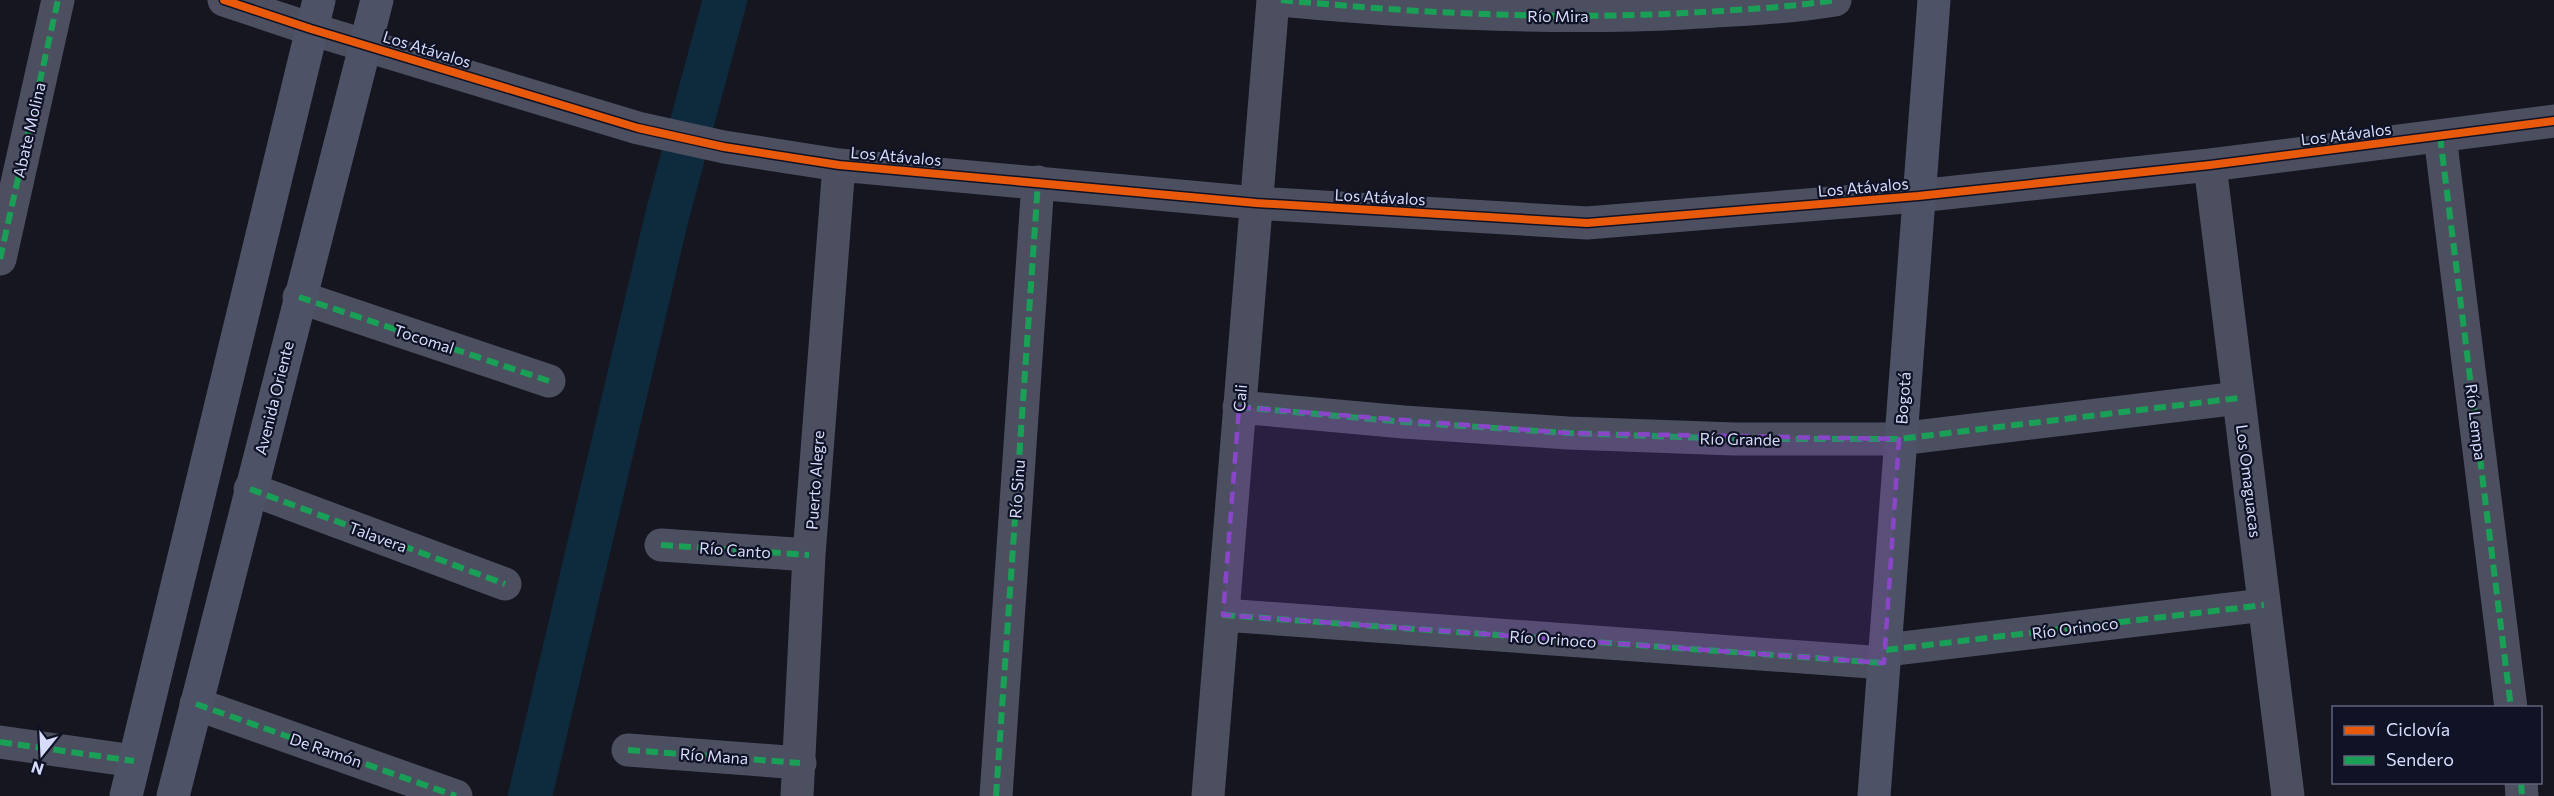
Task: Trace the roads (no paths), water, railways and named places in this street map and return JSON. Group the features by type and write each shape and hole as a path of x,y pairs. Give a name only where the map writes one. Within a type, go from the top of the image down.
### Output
{"street":[{"name":"Abate Molina","path":"0,259 58,0"},
{"name":"Los Atávalos","path":"224,0 315,15 363,44 638,128 724,147 839,165 1256,203 1587,223 1918,196 2210,165 2554,121"},
{"name":"Avenida Oriente","path":"172,796 376,0"},
{"name":"Cali","path":"1208,796 1273,0"},
{"name":"Río Mira","path":"1281,0 1388,10 1502,16 1617,16 1724,11 1834,0"},
{"name":"Bogotá","path":"1874,796 1899,439 1934,0"},
{"path":"126,796 315,15"},
{"name":"Río Lempa","path":"2440,136 2511,706"},
{"name":"Puerto Alegre","path":"797,796 809,555 839,165"},
{"name":"Los Omaguacas","path":"2210,165 2288,796"},
{"name":"Río Sinu","path":"996,796 1038,182"},
{"name":"Tocomal","path":"299,297 549,381"},
{"name":"Río Grande","path":"1239,407 1568,433 1734,439 1899,439 2239,398"},
{"name":"Talavera","path":"250,489 505,584"},
{"name":"Río Canto","path":"661,545 809,555"},
{"name":"Río Orinoco","path":"1223,615 1885,657 2264,605"},
{"name":"De Ramón","path":"196,704 456,796"},
{"path":"0,742 134,761"},
{"name":"Río Mana","path":"628,750 800,763"}],"waterway":[{"path":"530,796 667,216 725,0"}]}
